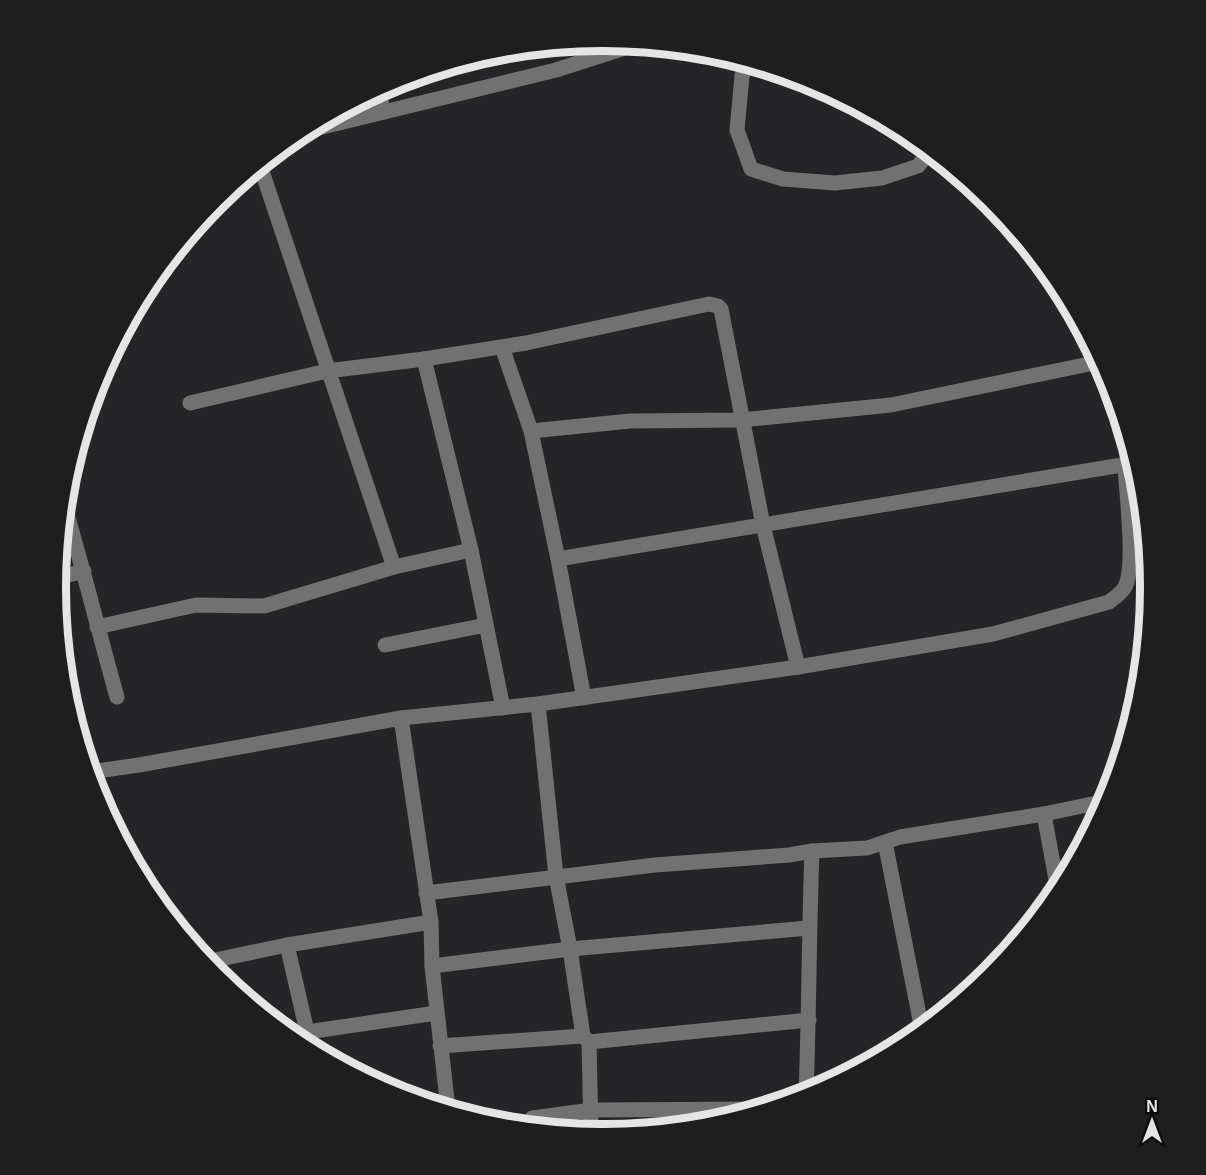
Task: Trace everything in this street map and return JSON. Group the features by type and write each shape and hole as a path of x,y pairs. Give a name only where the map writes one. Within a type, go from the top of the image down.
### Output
{"street":[{"path":"332,125 556,70 614,51"},
{"path":"745,70 742,76 737,130 751,169 783,179 835,183 882,178 918,166 924,158"},
{"path":"380,100 384,112"},
{"path":"263,173 394,567"},
{"path":"190,403 327,371 502,347 641,320 709,304 718,306 721,309 763,525 798,667"},
{"path":"502,347 531,431 584,698"},
{"path":"424,359 471,550 503,708"},
{"path":"531,431 630,421 741,420 891,405 1091,364"},
{"path":"558,559 1125,465"},
{"path":"99,771 400,718 584,698 798,667 993,634 1108,602 1121,594 1131,565 1129,485"},
{"path":"70,525 117,697"},
{"path":"97,627 196,605 264,606 394,567 471,550"},
{"path":"67,575 84,571"},
{"path":"385,645 486,625"},
{"path":"537,704 556,876 586,1039 591,1124"},
{"path":"400,718 431,922 436,1013 447,1101"},
{"path":"426,892 655,865 867,848 900,837 1044,814 1094,803"},
{"path":"1044,814 1055,876"},
{"path":"885,842 920,1020"},
{"path":"806,1084 812,851"},
{"path":"217,960 287,945 431,922"},
{"path":"432,966 570,949 809,928"},
{"path":"287,945 308,1036"},
{"path":"307,1032 436,1013"},
{"path":"440,1046 586,1039 809,1020"},
{"path":"532,1118 592,1110 710,1113"}]}
